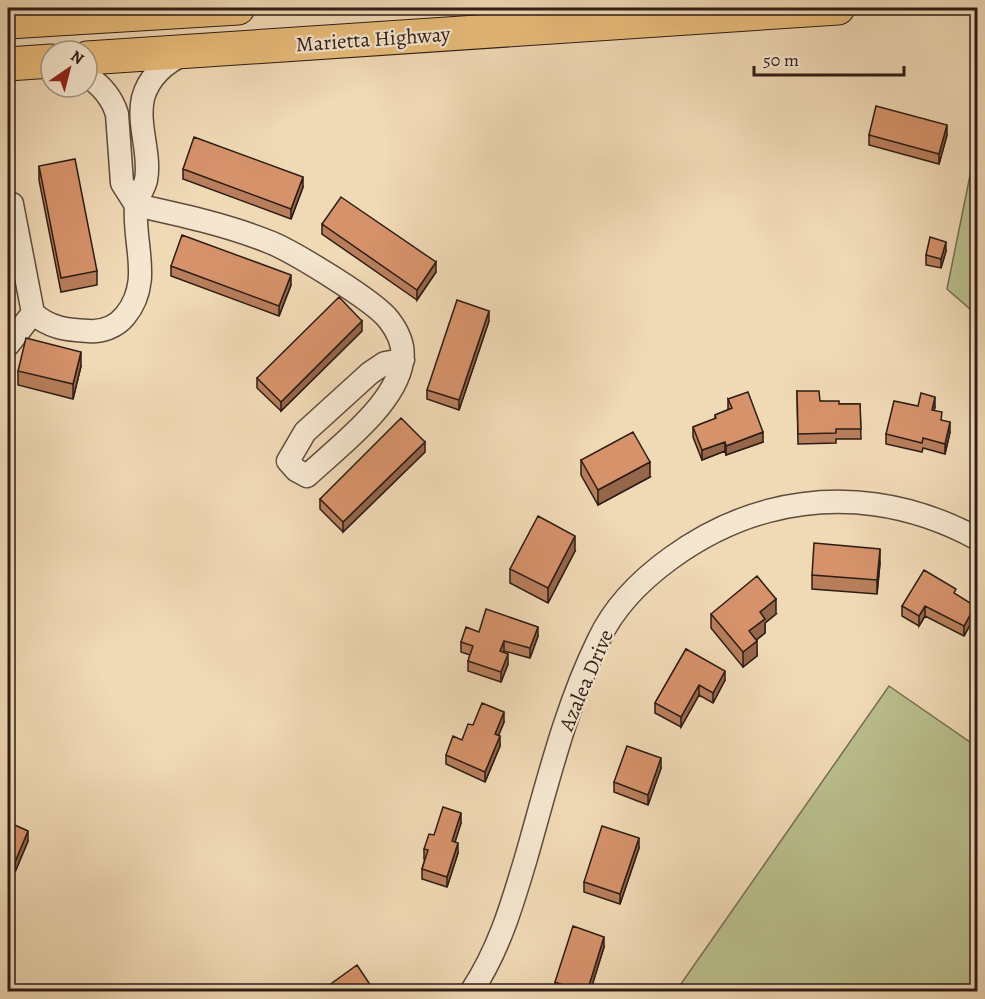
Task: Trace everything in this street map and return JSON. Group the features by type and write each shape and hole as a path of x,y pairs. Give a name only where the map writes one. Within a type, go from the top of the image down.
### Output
{"highway":[{"path":"8,22 158,10 238,8"},
{"name":"Marietta Highway","path":"99,57 838,8"},
{"path":"8,64 39,62"}],"street":[{"path":"8,205 12,204 33,313 42,321 58,328 75,330 105,329 122,319 135,301 141,277 136,205 146,180 142,114 146,92 159,70 189,51"},
{"path":"99,86 114,105 122,183 136,205 206,221 272,243 315,267 388,318 401,339 403,360 398,379 377,409 307,476 296,470 288,461 305,432 370,372 385,363 403,360"},
{"path":"8,345 33,313"},
{"name":"Azalea Drive","path":"471,992 484,972 505,928 567,718 599,638 617,611 642,583 690,544 740,518 795,504 852,501 913,511 951,524 978,539"}],"green space":[{"path":"977,141 977,315 947,289"},
{"path":"889,686 977,747 977,991 676,991"}],"building":[{"path":"876,106 947,125 939,154 869,135"},
{"path":"194,137 303,177 291,209 183,169"},
{"path":"75,159 97,271 61,278 39,166"},
{"path":"341,197 436,262 417,290 322,224"},
{"path":"182,235 291,275 279,306 171,266"},
{"path":"930,237 946,242 941,259 926,255"},
{"path":"339,297 362,321 281,402 257,378"},
{"path":"457,300 489,311 459,400 427,390"},
{"path":"26,338 81,352 73,384 18,371"},
{"path":"797,391 819,391 820,401 860,404 861,429 836,429 836,433 798,434"},
{"path":"748,392 763,432 726,446 725,442 702,450 693,427 716,418 715,415 732,408 728,399"},
{"path":"921,393 935,397 932,410 942,412 941,420 950,422 945,444 923,438 922,443 886,434 894,401 918,406"},
{"path":"401,418 425,442 343,522 320,499"},
{"path":"633,432 650,462 598,490 581,460"},
{"path":"538,516 575,536 548,588 510,569"},
{"path":"814,543 880,549 877,580 812,575"},
{"path":"924,570 956,589 954,593 975,606 964,626 925,606 919,616 902,606"},
{"path":"757,576 776,599 760,612 765,619 749,631 757,641 743,652 711,614"},
{"path":"486,609 538,627 530,648 504,641 500,651 508,654 501,672 468,661 473,646 461,642 466,627 479,632"},
{"path":"686,649 725,671 713,693 699,685 681,717 655,703"},
{"path":"482,703 504,712 495,734 500,736 485,772 446,755 453,736 462,740 468,724 473,725"},
{"path":"627,746 661,758 648,795 614,782"},
{"path":"443,807 461,813 452,841 458,843 447,877 422,869 428,850 424,849 429,834 434,835"},
{"path":"8,822 28,831 15,862 8,859"},
{"path":"602,826 639,838 620,894 584,882"},
{"path":"573,926 604,937 587,992 555,982"},
{"path":"357,965 375,992 332,992 328,986"}]}
